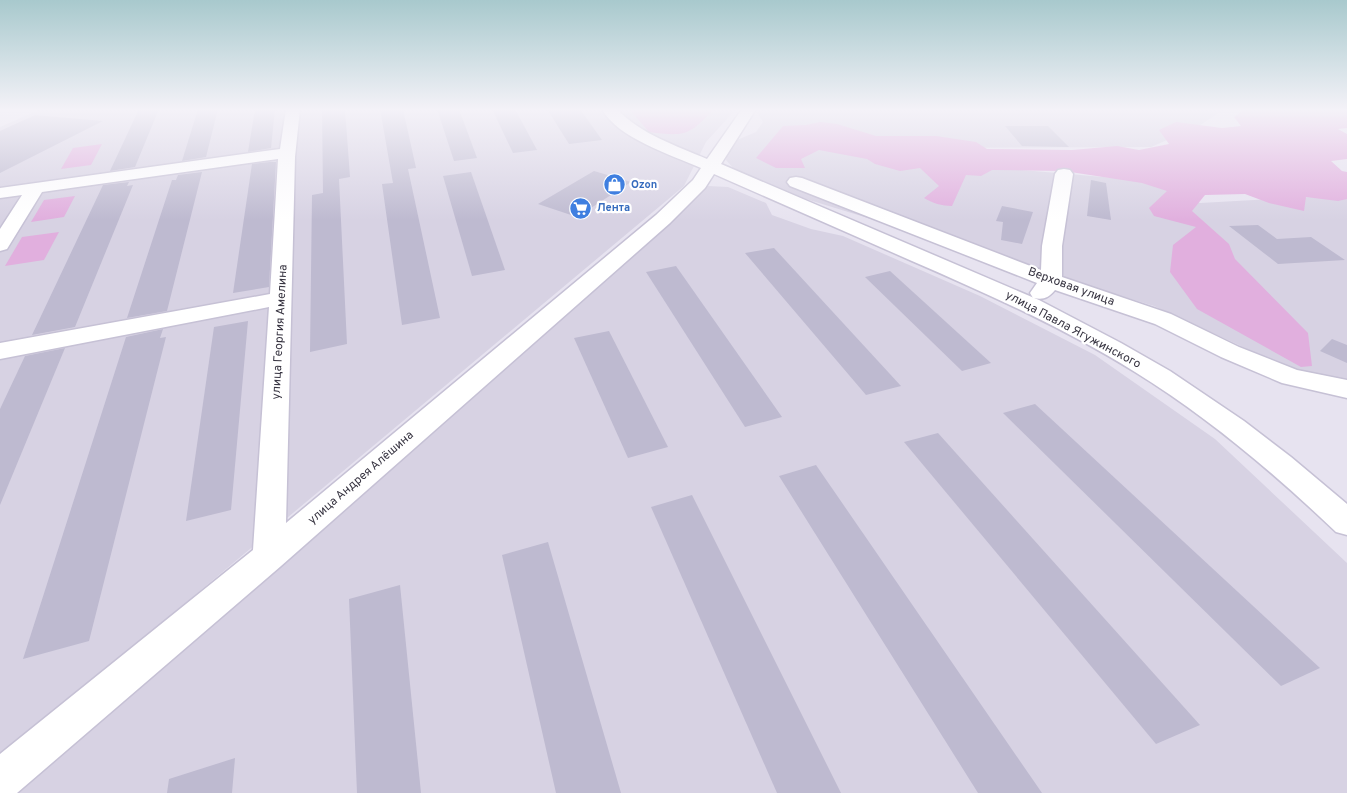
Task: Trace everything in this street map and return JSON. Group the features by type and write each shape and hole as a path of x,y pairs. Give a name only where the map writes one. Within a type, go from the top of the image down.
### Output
{"street":[{"name":"улица Георгия Амелина","path":"269,556 288,146"},
{"name":"улица Павла Ягужинского","path":"668,146 1031,305 1160,377 1239,433 1313,491 1347,523"},
{"name":"улица Андрея Алёшина","path":"0,780 269,556 663,219 699,184 725,146"},
{"path":"0,193 287,153"},
{"path":"1031,305 1051,281 1052,246 1064,174"},
{"name":"Верховая улица","path":"796,182 1051,281 1163,319 1230,352 1291,377 1347,389"},
{"path":"0,245 36,188"},
{"path":"0,351 194,316 281,298"}],"shaded area":[{"path":"0,146 704,146 684,186 0,758"},
{"path":"101,146 91,165 61,169 73,148"},
{"path":"732,146 1153,146 878,148 988,167 1150,181 1200,203 1347,195 1347,381 1291,369 1154,306 793,195 734,169 726,160 727,153"},
{"path":"766,146 982,146 987,149 1072,150 1117,146 1139,150 1159,146 1347,146 1347,159 1331,161 1342,171 1347,172 1347,199 1338,201 1306,197 1304,211 1269,203 1245,194 1205,195 1192,211 1229,244 1235,259 1308,333 1312,366 1301,367 1197,309 1170,272 1173,245 1196,227 1154,216 1149,208 1167,191 1142,183 1064,171 992,170 981,176 966,175 952,206 948,206 937,204 924,198 939,186 920,168 900,171 875,164 867,159 819,150 801,159 805,168 776,168 756,158"},
{"path":"708,186 728,187 766,203 772,215 811,229 843,236 980,296 1095,355 1215,439 1347,563 1347,793 14,793 696,192"},
{"path":"75,196 64,217 31,222 44,200"},
{"path":"59,232 44,260 5,266 22,237"}],"building":[{"path":"0,146 53,146 0,173"},
{"path":"122,146 144,146 135,167 110,171"},
{"path":"187,146 209,146 206,157 182,161"},
{"path":"249,146 271,146 271,148 248,152"},
{"path":"322,146 348,146 350,177 339,179 347,344 310,352 312,195 323,193"},
{"path":"387,146 411,146 416,168 408,169 440,318 402,325 382,184 393,183"},
{"path":"449,146 473,146 477,158 454,161"},
{"path":"510,146 535,146 537,150 513,153"},
{"path":"1022,146 1068,146 1069,147"},
{"path":"276,162 269,287 233,293 252,164"},
{"path":"594,171 631,182 577,217 538,204"},
{"path":"202,172 167,311 127,318 172,180 176,180 178,175"},
{"path":"471,172 505,270 472,276 443,176"},
{"path":"1091,180 1106,183 1111,220 1087,216"},
{"path":"129,182 127,186 133,185 75,327 32,335 103,185"},
{"path":"1002,206 1033,212 1022,244 1001,240 1003,222 996,221"},
{"path":"1258,225 1277,239 1311,237 1345,260 1278,264 1229,226"},
{"path":"774,248 901,386 866,395 745,253"},
{"path":"676,266 782,417 745,427 646,272"},
{"path":"890,271 991,363 962,371 865,277"},
{"path":"248,321 231,510 186,521 214,327"},
{"path":"163,329 160,338 166,337 89,641 23,659 126,337"},
{"path":"609,331 668,447 628,458 574,338"},
{"path":"1332,339 1347,345 1347,363 1320,351"},
{"path":"65,348 0,505 0,409 25,356"},
{"path":"1035,404 1320,668 1281,686 1003,413"},
{"path":"938,433 1200,725 1156,744 904,442"},
{"path":"816,465 1042,793 978,793 779,476"},
{"path":"692,495 841,793 777,793 651,507"},
{"path":"548,542 621,793 556,793 502,555"},
{"path":"400,585 421,793 357,793 349,599"},
{"path":"235,758 232,793 167,793 169,779"}],"place":[{"name":"Ozon","path":"615,185"},
{"name":"Лента","path":"581,208"}]}
